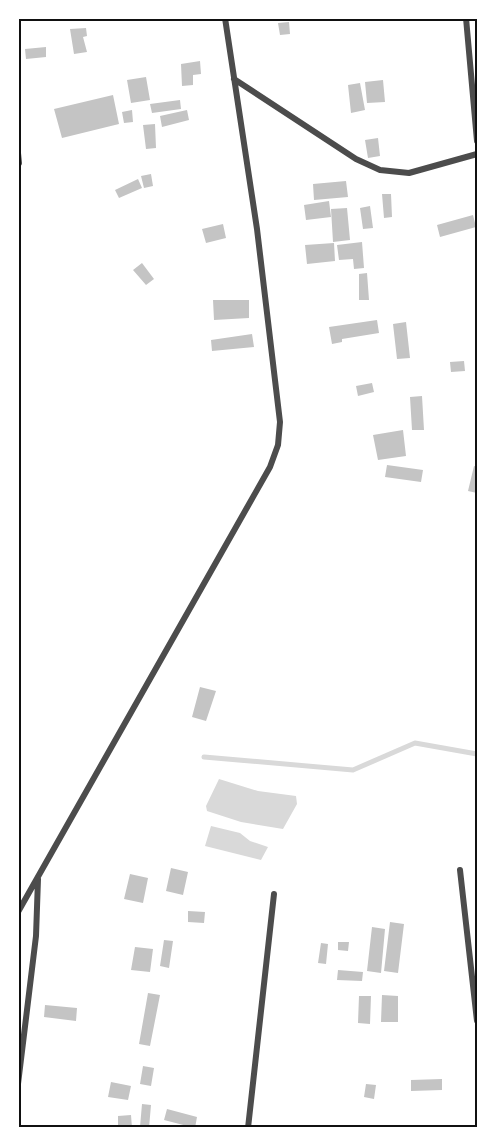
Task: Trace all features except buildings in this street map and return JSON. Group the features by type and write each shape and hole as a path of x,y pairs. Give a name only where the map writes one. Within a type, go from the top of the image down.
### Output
{"street":[{"path":"18,912 259,487 278,445 280,422 259,240 225,18"},
{"path":"466,18 477,141"},
{"path":"234,79 356,159 380,170 409,172 477,154"},
{"path":"18,153 19,163"},
{"path":"460,870 477,1021"},
{"path":"18,1084 36,936 38,878"},
{"path":"248,1128 274,894"}],"shaded area":[{"path":"219,779 258,791 296,796 297,804 283,829 241,822 207,811 206,806"},
{"path":"211,826 240,833 250,841 268,847 261,860 205,846"}],"waterway":[{"path":"204,757 353,770 415,743 477,754"}]}
